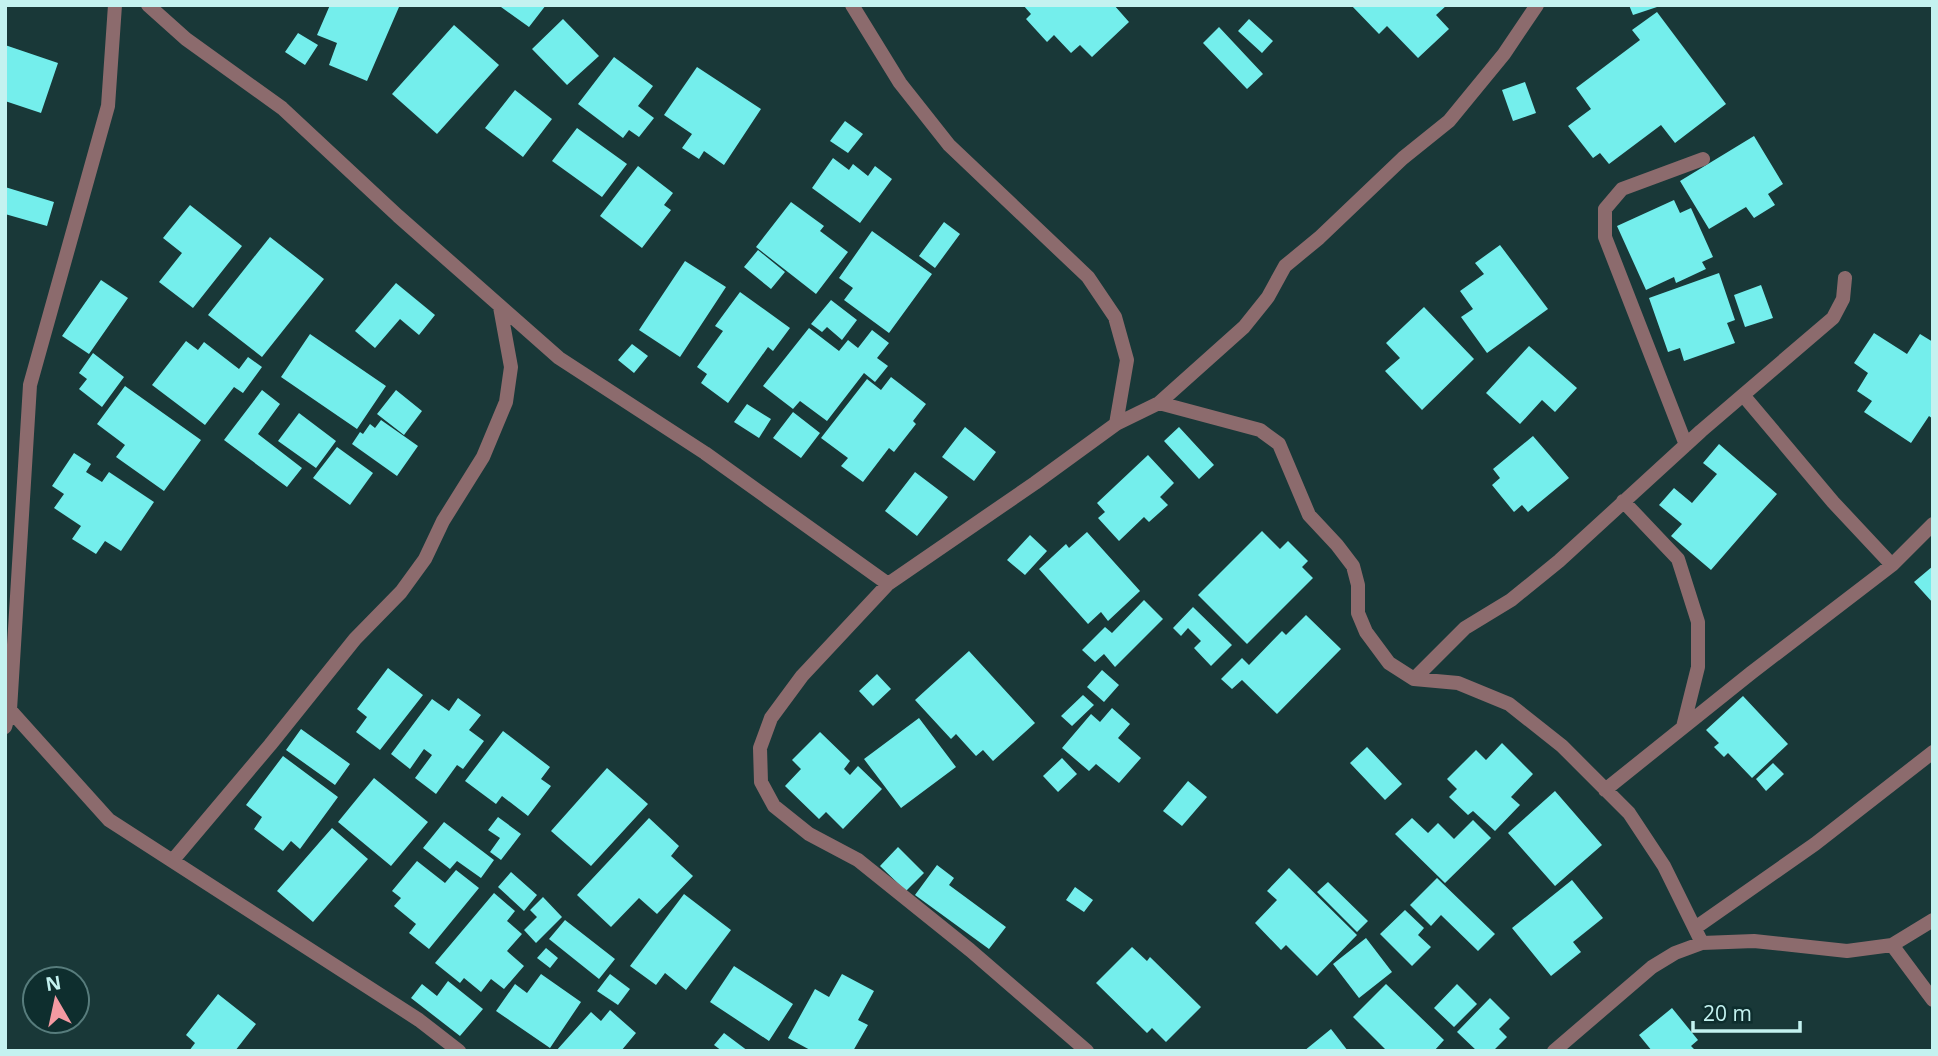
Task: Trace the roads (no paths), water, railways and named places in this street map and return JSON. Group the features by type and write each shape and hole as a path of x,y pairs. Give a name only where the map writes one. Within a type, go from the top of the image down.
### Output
{"street":[{"path":"5,727 10,710 30,385 108,106 116,5"},
{"path":"148,5 186,38 282,108 559,358 705,453 888,584"},
{"path":"852,5 900,83 949,145 1088,277 1115,317 1127,360 1116,424"},
{"path":"1087,1051 970,950 858,860 809,834 774,806 761,782 760,748 771,718 802,676 888,584 1116,424 1159,403 1244,327 1268,297 1285,266 1319,238 1403,158 1449,121 1504,54 1536,5"},
{"path":"1686,445 1605,237 1605,209 1622,189 1703,159"},
{"path":"1414,679 1465,628 1511,600 1559,561 1686,445 1833,318 1843,299 1845,278"},
{"path":"173,860 271,745 355,639 401,592 425,559 443,521 483,457 506,402 510,367 500,307"},
{"path":"1743,395 1833,502 1892,565"},
{"path":"1159,403 1260,430 1279,444 1309,515 1353,566 1358,585 1358,613 1366,632 1389,663 1414,679 1458,683 1509,704 1562,746 1629,813 1664,866 1702,943"},
{"path":"1623,501 1678,559 1698,622 1698,667 1683,727"},
{"path":"1605,790 1892,565 1933,524"},
{"path":"10,710 109,820 419,1020 459,1051"},
{"path":"1695,928 1815,844 1933,752"},
{"path":"1555,1051 1652,967 1675,953 1702,943 1754,941 1847,951 1892,945 1933,920"},
{"path":"1892,945 1933,1000"}]}
